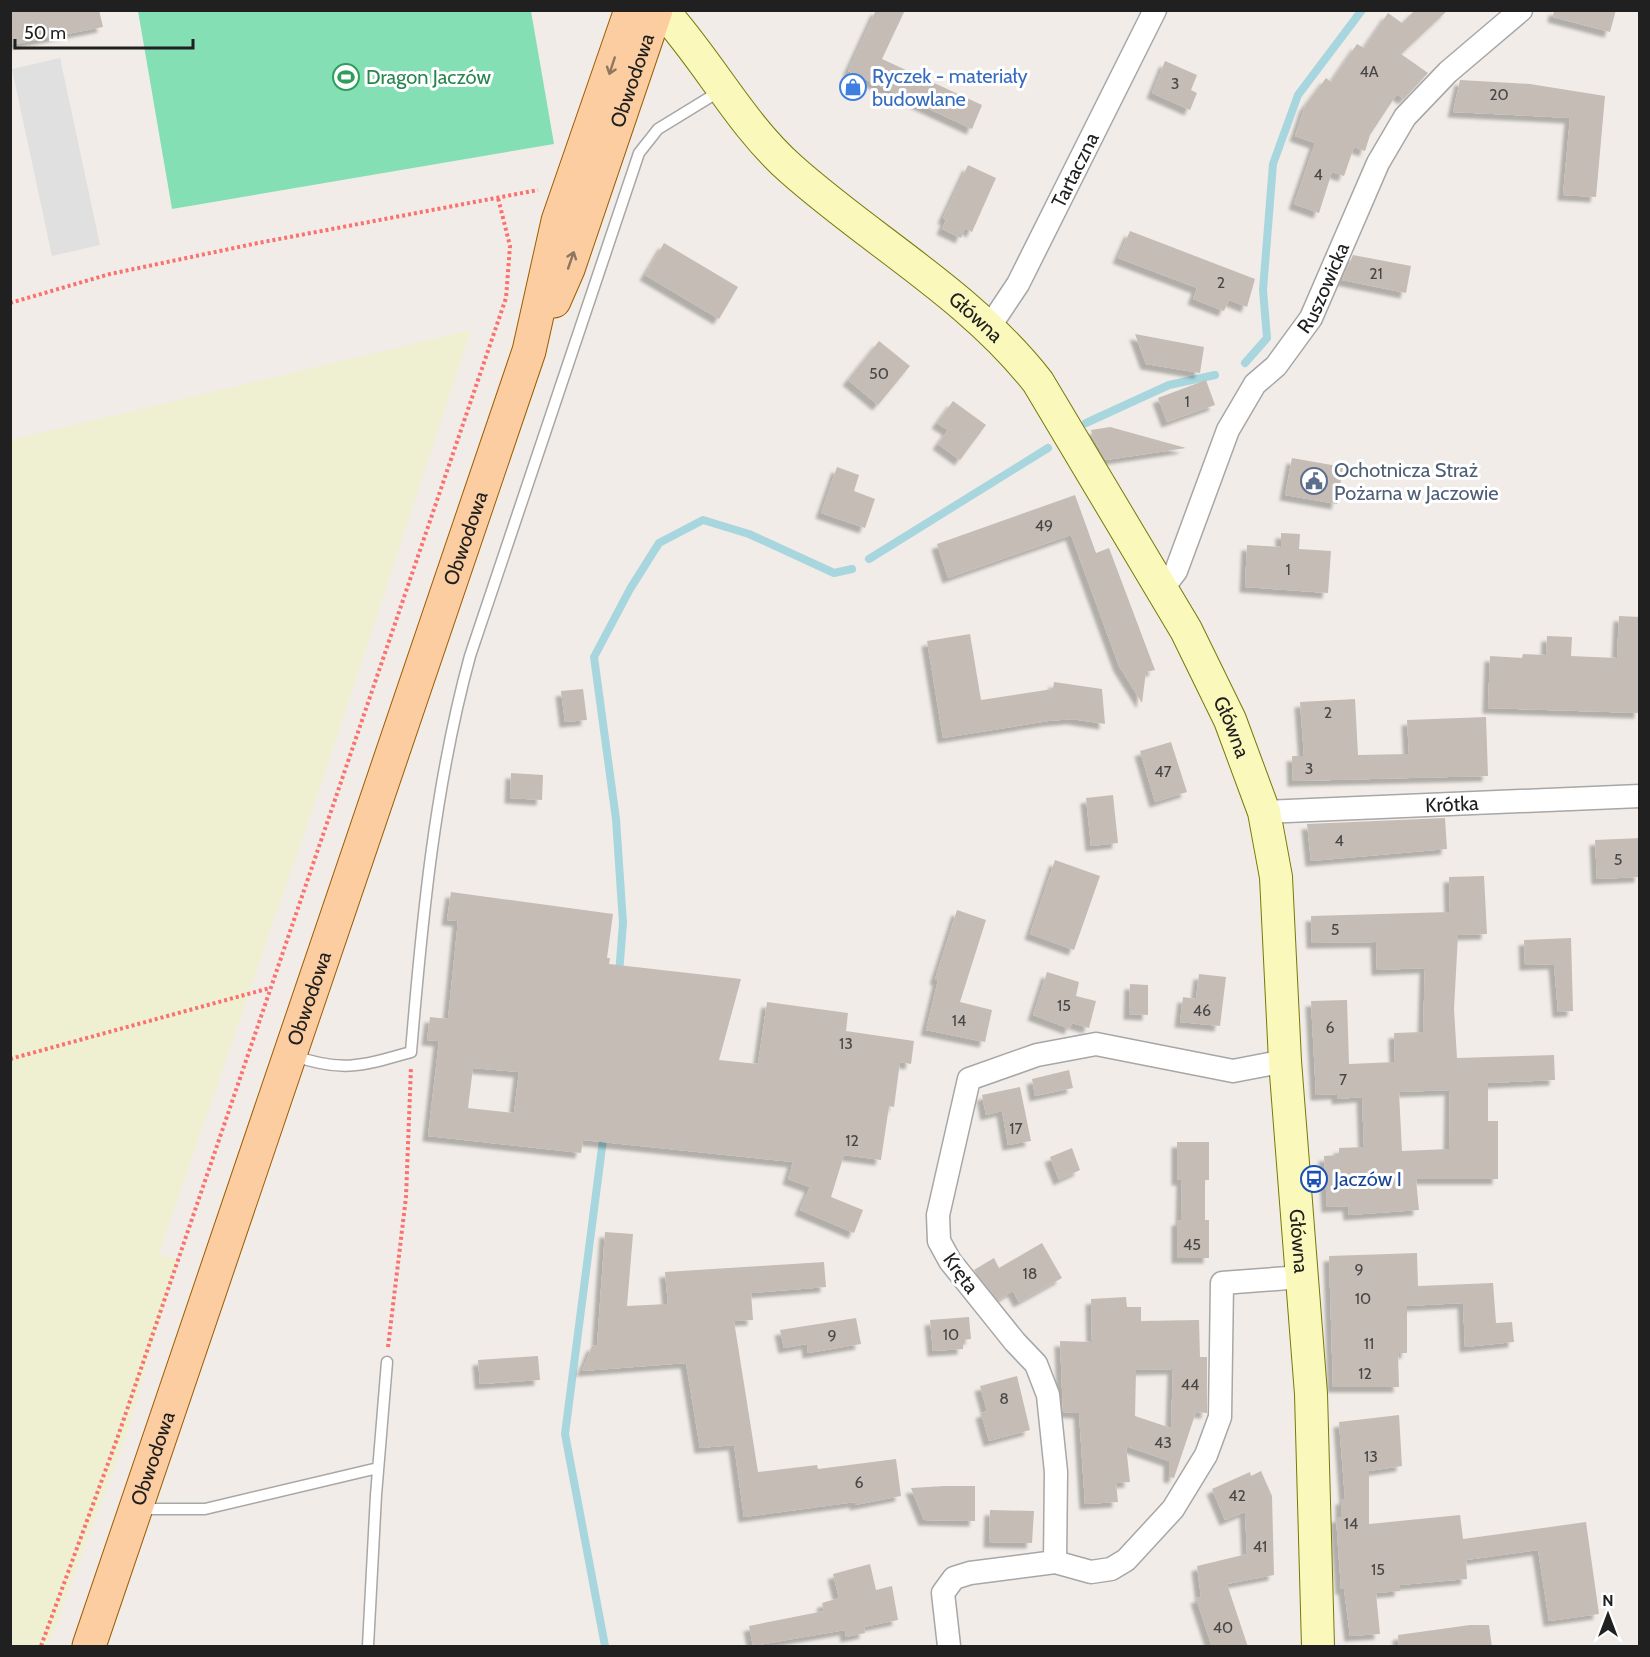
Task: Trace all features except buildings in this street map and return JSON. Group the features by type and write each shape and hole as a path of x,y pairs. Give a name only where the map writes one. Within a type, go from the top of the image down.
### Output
{"main road":[{"name":"Obwodowa","path":"529,351 549,252 631,10"},
{"name":"Obwodowa","path":"89,1647 529,351 568,269 656,10"}],"street":[{"name":"Główna","path":"662,10 723,89 790,168 990,326 1038,382 1162,589 1230,720 1264,812 1276,877 1285,1061 1311,1394 1318,1647"},
{"name":"Tartaczna","path":"990,326 1018,284 1155,10"},
{"name":"Ruszowicka","path":"1162,589 1176,571 1228,430 1255,384 1276,366 1311,318 1374,172 1405,117 1448,72 1515,12"},
{"name":"Krótka","path":"1264,812 1640,796"},
{"name":"Kręta","path":"1055,1562 1056,1472 1048,1395 1036,1364 1015,1342 950,1261 939,1241 938,1215 969,1079 1038,1055 1096,1044 1233,1071 1285,1061"},
{"path":"950,1647 943,1593 954,1578 1055,1562 1091,1572 1111,1569 1126,1560 1173,1509 1206,1455 1220,1417 1222,1283 1302,1277"}],"lane":[{"path":"289,1054 316,1064 340,1068 361,1066 411,1052 444,777 456,705 470,656 639,153 658,129 723,89"},
{"path":"368,1647 378,1468 387,1362"},
{"path":"136,1509 169,1511 205,1509 378,1468"}],"path":[{"path":"10,303 110,274 572,185"},
{"path":"41,1647 117,1439 506,298 510,246 498,198"},
{"path":"10,1059 270,988"},
{"path":"387,1362 406,1197 411,1052"}],"green space":[{"name":"Dragon Jaczów","path":"138,11 531,11 554,144 172,209"},
{"path":"471,330 328,764 159,1254 177,1260 127,1433 48,1646 11,1646 11,440"}],"shaded area":[{"path":"60,58 100,245 52,256 12,69"}],"waterway":[{"path":"1245,363 1267,338 1263,290 1273,164 1298,95 1362,10"},
{"path":"1086,423 1169,385 1215,375"},
{"path":"869,559 1048,448"},
{"path":"619,974 623,923 616,819 594,657 630,589 659,543 703,520 749,534 834,573 852,569"},
{"path":"604,1132 565,1434 605,1646"}],"place":[{"name":"Dragon Jaczów","path":"346,77"},
{"name":"Ryczek - materiały budowlane","path":"853,87"},
{"name":"Ochotnicza Straż Pożarna w Jaczowie","path":"1314,481"},
{"name":"Jaczów I","path":"1314,1179"}]}
